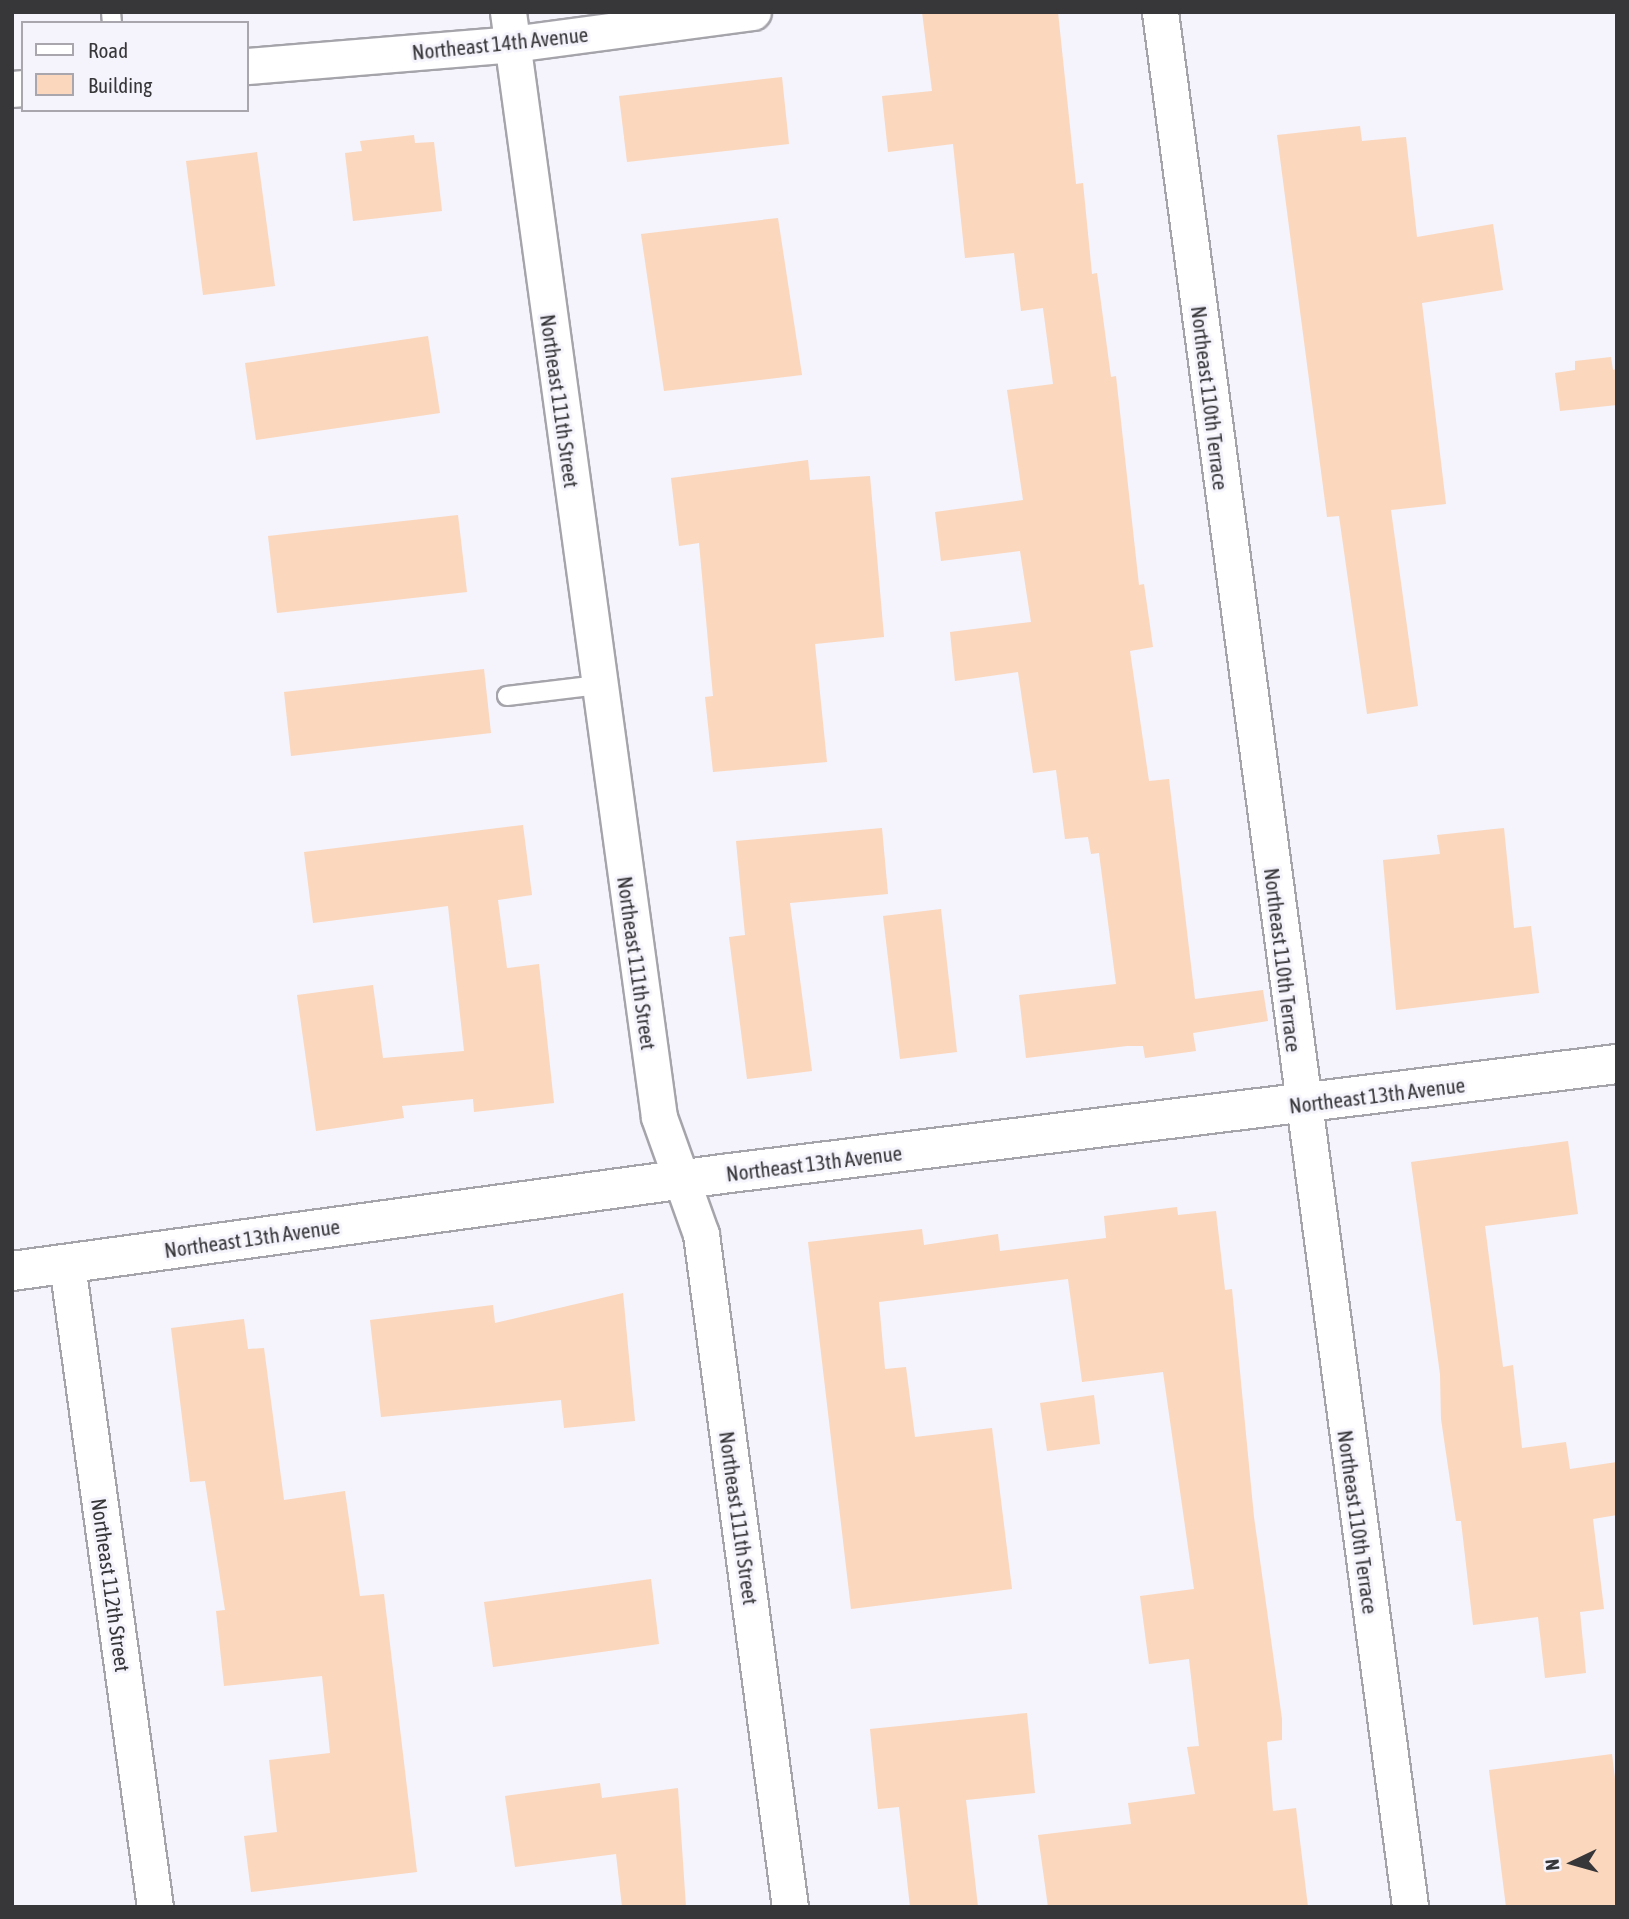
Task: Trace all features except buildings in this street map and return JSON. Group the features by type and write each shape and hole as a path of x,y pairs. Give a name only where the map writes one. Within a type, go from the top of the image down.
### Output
{"street":[{"name":"Northeast 14th Avenue","path":"248,66 510,28 752,12"},
{"name":"Northeast 110th Terrace","path":"1160,12 1302,1105 1410,1907"},
{"name":"Northeast 111th Street","path":"510,28 659,1117 701,1234 790,1907"},
{"name":"Northeast 13th Avenue","path":"12,1271 680,1180 1617,1064"},
{"name":"Northeast 112th Street","path":"67,1264 155,1907"}],"lane":[{"path":"507,696 598,685"}]}
